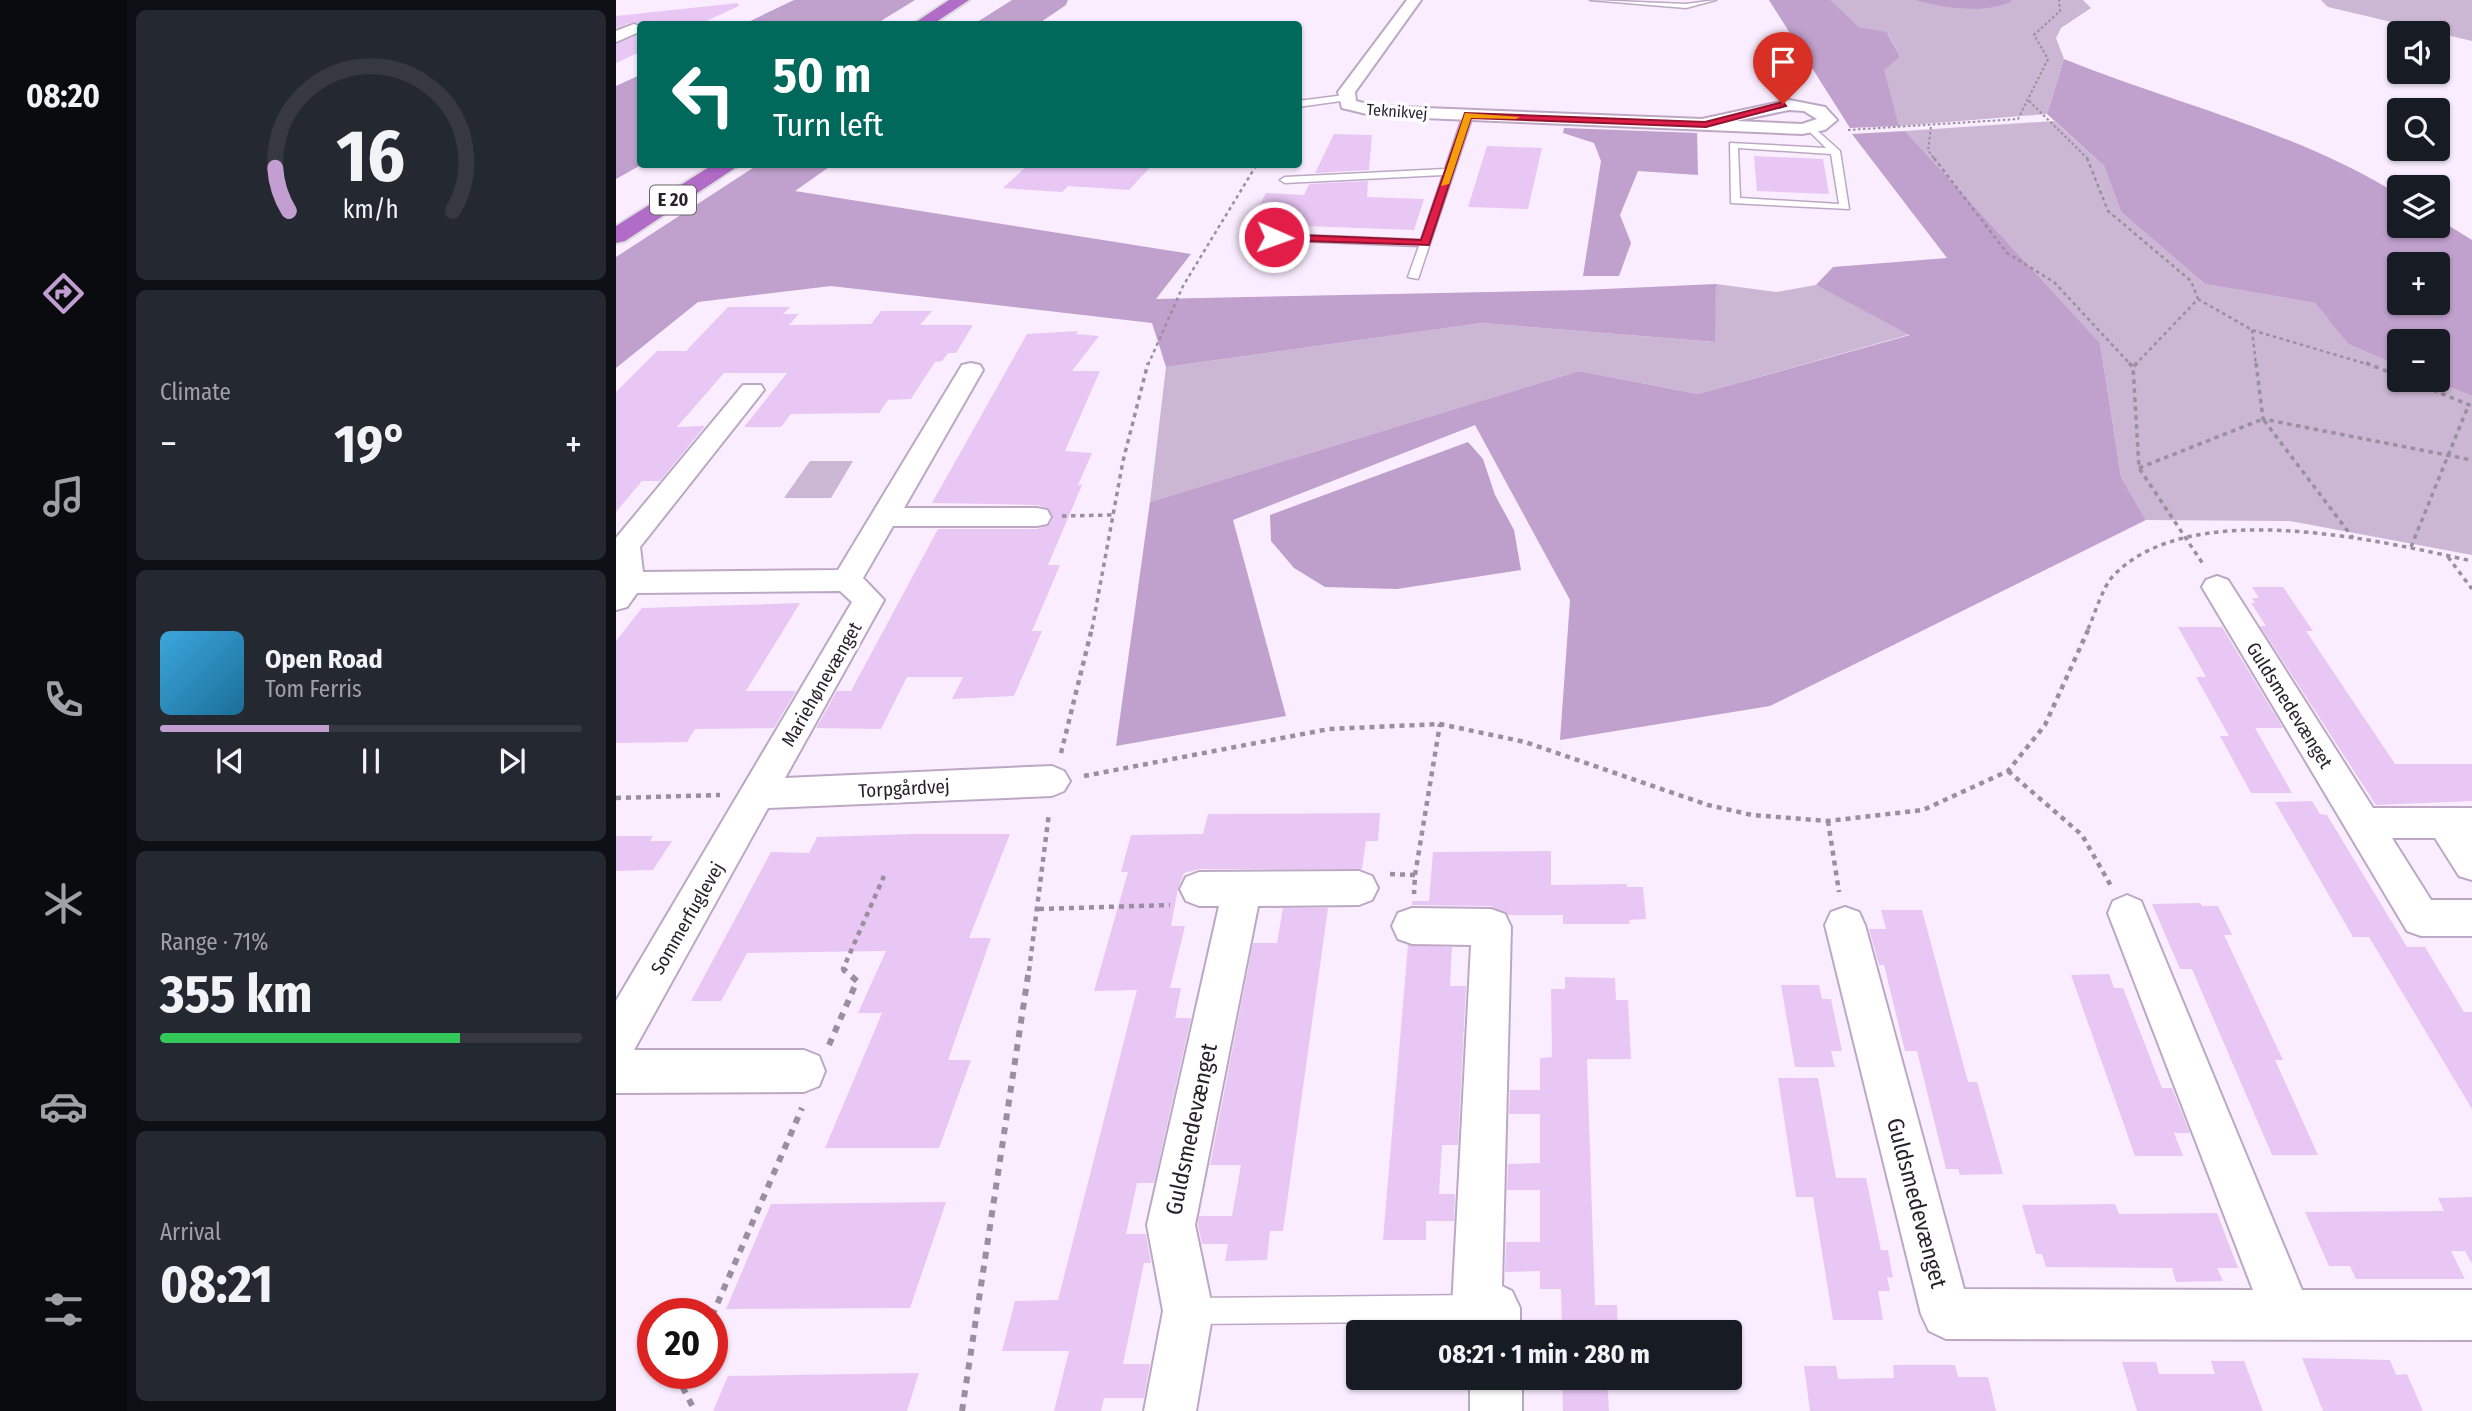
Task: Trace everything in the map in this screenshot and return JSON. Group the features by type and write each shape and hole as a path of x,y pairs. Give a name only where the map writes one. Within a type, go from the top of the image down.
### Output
{"highway":[{"path":"929,21 968,3"},
{"path":"950,21 968,3"},
{"name":"E 20","path":"616,215 692,168"},
{"name":"E 20","path":"616,236 724,168"}],"street":[{"name":"Teknikvej","path":"1414,0 1346,92 1348,104 1375,111 1706,124 1783,104 1824,111 1828,120 1815,127"},
{"path":"616,37 634,29"},
{"path":"752,390 620,546 622,591 847,580 971,370"},
{"path":"884,517 1037,517"},
{"name":"Mariehønevænget","path":"757,794 869,600 847,580"},
{"name":"Guldsmedevænget","path":"2217,587 2421,918 2470,921"},
{"name":"Torpgårdvej","path":"757,794 1052,781"},
{"name":"Sommerfuglevej","path":"616,1041 757,794"},
{"path":"2363,823 2458,823 2472,864"},
{"path":"1221,889 1359,888"},
{"name":"Guldsmedevænget","path":"1170,1411 1188,1311 1171,1224 1221,889"},
{"path":"2127,913 2287,1314"},
{"name":"Guldsmedevænget","path":"1844,925 1946,1314 2472,1315"},
{"path":"1412,926 1491,927 1487,1320"},
{"path":"616,1072 804,1071"},
{"path":"1496,1390 1496,1411"}],"lane":[{"path":"1594,0 1686,6 1712,0"},
{"name":"Teknikvej","path":"1302,103 1345,98"},
{"path":"1414,277 1468,115"},
{"path":"1815,127 1835,151 1845,207 1735,201 1733,145 1835,151"},
{"path":"1286,180 1449,172"},
{"path":"1274,237 1425,243"},
{"path":"1188,1311 1487,1320"}],"path":[{"path":"1815,127 1854,131 2018,120 2048,59 2034,35 2060,11 2059,0"},
{"path":"2029,101 2091,162 2108,211 2191,281 2198,299 2252,330 2356,359 2387,371"},
{"path":"1931,127 1928,150 2007,253 2054,282 2133,368 2139,468 2184,536"},
{"path":"2133,368 2198,299"},
{"path":"2252,330 2263,419 2354,539"},
{"path":"2410,547 2470,405 2438,392"},
{"path":"2139,468 2263,419 2472,460"},
{"path":"1037,517 1112,515"},
{"path":"1052,781 1329,729 1440,724 1525,741 1708,805 1752,815 1828,821 1923,810 2007,771 2045,725 2112,577 2148,552 2184,536 2263,528 2410,547 2472,561"},
{"path":"2447,556 2472,589"},
{"path":"1412,926 1415,875 1440,724"},
{"path":"2007,771 2082,835 2127,913"},
{"path":"616,799 757,794"},
{"path":"1828,821 1844,925"},
{"path":"1359,888 1373,874 1415,875"},
{"path":"1038,909 1182,905 1221,889"},
{"path":"684,1389 695,1411"}],"shaded area":[{"path":"794,0 915,0 881,21 750,21"},
{"path":"1012,0 1068,0 1066,5 1042,21 979,21"},
{"path":"1769,0 1831,0 1859,27 1887,32 1900,57 1884,70 1899,126 1850,128"},
{"path":"1831,0 2083,0 2091,8 2061,28 2056,38 2064,59 2047,114 1899,126 1883,70 1900,57 1888,33 1859,27"},
{"path":"1915,0 2011,0 2011,2 1975,9"},
{"path":"2321,0 2472,0 2472,41 2450,36 2450,21 2387,21 2328,7"},
{"path":"2064,59 2277,136 2360,173 2387,188 2387,238 2450,238 2450,226 2472,240 2472,396 2450,387 2450,329 2387,329 2387,361 2348,344 2315,303 2205,284 2121,212 2104,166 2047,114"},
{"path":"637,76 637,167 616,179 616,86"},
{"path":"2054,121 2104,166 2121,212 2205,284 2315,303 2348,344 2387,361 2387,392 2450,392 2450,387 2472,396 2472,555 2290,521 2146,520 2121,477 2100,343 1905,131"},
{"path":"1564,128 1697,133 1698,175 1638,171 1620,215 1631,243 1619,276 1583,276 1601,161 1594,143 1563,133"},
{"path":"1905,131 2100,343 2121,477 2146,520 1770,706 1560,740 1570,600 1475,425 1233,520 1286,716 1116,746 1150,502 1579,371 1698,394 1910,335 1816,285 1833,267 1947,258 1852,134"},
{"path":"753,168 828,168 795,191 1191,254 1156,299 1582,290 1716,284 1715,342 1482,323 1166,367 1152,323 831,286 698,302 616,368 616,257"},
{"path":"1716,284 1776,292 1816,285 1911,334 1698,394 1579,371 1150,502 1166,367 1482,323 1714,342"},
{"path":"1468,442 1483,459 1495,495 1514,530 1521,570 1397,589 1325,587 1294,568 1271,541 1270,515"},
{"path":"810,461 853,461 831,498 784,498"}],"building":[{"path":"738,3 739,6 706,21 637,21 616,28 616,16"},
{"path":"637,35 637,53 616,63 616,44"},
{"path":"1334,134 1372,135 1369,170 1315,173"},
{"path":"1487,146 1542,148 1528,209 1468,207"},
{"path":"1754,156 1823,159 1829,194 1757,191"},
{"path":"1025,168 1149,168 1129,190 1068,186 1062,192 1003,188"},
{"path":"1368,181 1367,197 1424,199 1414,230 1250,224 1266,193 1304,195 1309,184"},
{"path":"728,307 790,307 783,314 799,314 789,325 871,324 881,311 932,311 920,325 973,325 956,353 948,353 942,361 935,362 911,399 888,400 879,413 791,414 781,427 744,427 787,373 724,373 677,427 705,426 660,481 642,481 616,512 616,392 657,351 686,351"},
{"path":"1078,331 1076,334 1099,336 1072,371 1100,371 1065,451 1092,453 1078,485 1082,485 1048,565 1060,565 1032,631 1042,631 1014,696 952,699 963,677 907,677 881,729 816,728 837,691 851,691 938,529 1037,529 1049,525 1053,518 1049,509 1038,505 932,503 1027,334"},
{"path":"2252,587 2283,587 2313,631 2306,631 2395,764 2472,764 2472,801 2376,805 2260,626 2266,626 2251,603 2255,603 2252,598 2259,598"},
{"path":"800,603 746,691 796,691 774,728 695,729 687,742 616,743 616,641 642,608"},
{"path":"2178,627 2222,627 2283,728 2255,728 2292,793 2251,793 2220,736 2229,736 2196,677 2206,677"},
{"path":"2312,801 2320,814 2327,815 2407,947 2425,947 2464,1012 2472,1012 2472,1109 2369,937 2353,937 2275,802"},
{"path":"1380,813 1378,841 1366,841 1362,869 1199,869 1184,873 1178,888 1171,926 1185,926 1170,988 1181,988 1175,1018 1191,1018 1154,1183 1137,1183 1126,1234 1146,1234 1151,1263 1144,1263 1123,1364 1150,1364 1144,1398 1104,1398 1101,1411 1054,1411 1069,1351 1002,1351 1015,1301 1058,1300 1137,990 1094,991 1128,872 1121,872 1131,835 1203,834 1208,814"},
{"path":"1010,834 969,938 991,938 948,1060 971,1060 939,1148 825,1148 882,1013 858,1013 886,951 747,953 721,1001 691,1001 771,852 809,853 817,837"},
{"path":"616,836 653,836 650,841 672,841 653,870 616,871"},
{"path":"1551,851 1551,885 1627,884 1627,887 1643,887 1646,919 1629,920 1630,924 1563,924 1563,915 1508,915 1491,906 1412,905 1412,901 1429,901 1433,852"},
{"path":"2200,903 2202,906 2218,906 2232,935 2224,935 2283,1060 2275,1060 2318,1155 2272,1155 2192,969 2180,969 2152,904"},
{"path":"1283,908 1328,908 1283,1231 1270,1231 1267,1260 1225,1261 1228,1244 1202,1244 1199,1216 1232,1216 1241,1165 1210,1165 1253,943 1277,943"},
{"path":"1881,910 1922,910 1968,1082 1977,1082 2003,1174 1960,1175 1958,1169 1946,1169 1917,1051 1905,1051 1884,965 1879,965 1869,929 1886,929"},
{"path":"1408,945 1452,947 1450,986 1466,986 1458,1145 1442,1145 1439,1194 1455,1194 1454,1221 1426,1221 1426,1240 1383,1240"},
{"path":"2109,974 2114,988 2123,988 2162,1088 2172,1088 2190,1133 2174,1133 2183,1156 2135,1156 2071,975"},
{"path":"1565,977 1615,978 1616,1000 1628,1000 1631,1059 1587,1059 1595,1305 1617,1305 1618,1320 1562,1320 1561,1289 1540,1289 1540,1271 1505,1272 1506,1242 1540,1242 1540,1190 1507,1190 1508,1164 1540,1163 1540,1114 1509,1114 1510,1090 1540,1090 1540,1058 1552,1057 1551,989 1565,989"},
{"path":"1781,985 1819,985 1822,999 1831,999 1842,1051 1831,1051 1835,1067 1795,1067"},
{"path":"1778,1078 1818,1078 1836,1178 1866,1178 1881,1250 1888,1250 1893,1278 1887,1277 1890,1291 1878,1291 1883,1320 1833,1320 1813,1197 1796,1197"},
{"path":"2472,1197 2472,1264 2465,1251 2451,1251 2465,1279 2356,1279 2350,1266 2329,1266 2305,1212 2444,1211 2438,1198"},
{"path":"946,1202 910,1308 728,1309 771,1204"},
{"path":"2115,1204 2119,1214 2217,1213 2238,1268 2217,1268 2223,1281 2176,1282 2172,1268 2046,1267 2042,1254 2036,1254 2022,1205"},
{"path":"2302,1358 2390,1360 2396,1375 2407,1374 2423,1411 2323,1411"},
{"path":"2211,1361 2244,1361 2263,1411 2137,1411 2122,1362 2156,1362 2159,1374 2215,1374"},
{"path":"1893,1365 1955,1365 1958,1377 1988,1377 1996,1411 1810,1411 1804,1366 1836,1366 1838,1379 1894,1378"},
{"path":"919,1373 907,1411 713,1411 722,1389 728,1389 728,1376"},
{"path":"1562,1390 1608,1390 1609,1411 1563,1411"}],"slow traffic":[{"path":"1445,184 1468,115 1516,117"}],"route":[{"path":"1274,237 1425,243 1468,115 1706,124 1783,104"}]}
